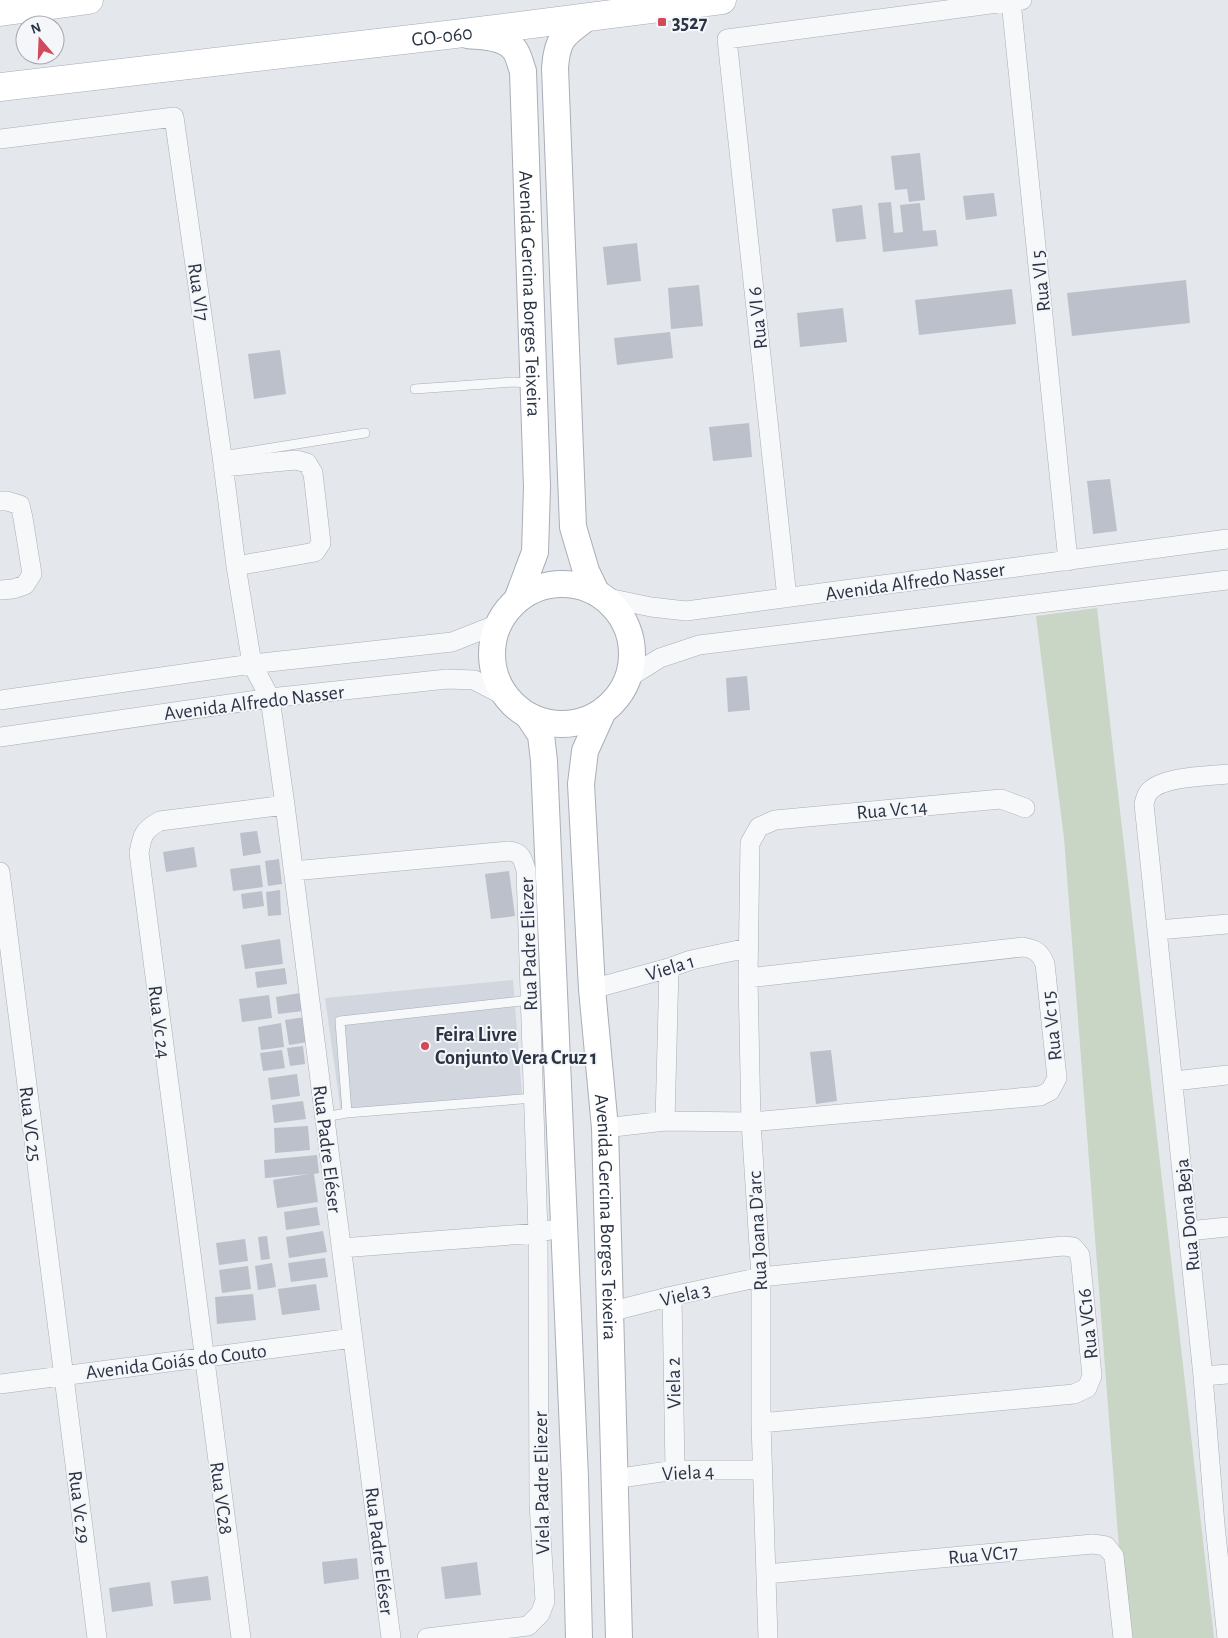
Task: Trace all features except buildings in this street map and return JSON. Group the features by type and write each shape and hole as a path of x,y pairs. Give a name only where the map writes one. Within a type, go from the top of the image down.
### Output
{"main road":[{"path":"0,12 89,0"},
{"name":"GO-060","path":"0,87 455,34 722,0"},
{"name":"Avenida Gercina Borges Teixeira","path":"588,16 566,34 556,50 555,68 573,526 586,571 600,595"},
{"name":"Avenida Gercina Borges Teixeira","path":"455,34 496,38 513,48 518,55 523,72 536,486 534,552 517,600"},
{"path":"556,584 576,585 600,595 619,612 629,633 632,655 628,678 618,696 603,711 586,720 567,724 548,723 529,717 516,708 505,696 496,680 492,661 492,642 498,624 506,611 517,600 535,589 556,584"},
{"name":"Avenida Gercina Borges Teixeira","path":"603,711 585,752 581,784 592,990 605,1128 619,1638"},
{"name":"Avenida Gercina Borges Teixeira","path":"529,717 541,735 544,761 575,1478 579,1638"},
{"path":"575,1478 587,1488 596,1489 603,1487 614,1479"},
{"path":"576,1531 584,1524 596,1520 608,1520 616,1526"}],"street":[{"name":"Rua VI 6","path":"788,598 727,39 1017,1"},
{"name":"Rua VI 5","path":"1017,1 1068,561"},
{"name":"Rua VI7","path":"0,139 174,117 236,566 252,664"},
{"path":"223,462 296,460 307,463 313,473 321,543 315,552 236,566"},
{"path":"0,501 20,505 24,518 32,574 26,585 0,590"},
{"name":"Avenida Alfredo Nasser","path":"600,595 651,607 686,611 1228,540"},
{"name":"Avenida Alfredo Nasser","path":"628,678 660,658 699,645 1228,580"},
{"name":"Avenida Alfredo Nasser","path":"0,700 252,664 452,642 498,624"},
{"name":"Rua Padre Eléser","path":"252,664 270,698 391,1638"},
{"name":"Avenida Alfredo Nasser","path":"0,737 270,698 447,679 474,680 505,696"},
{"name":"Rua Dona Beja","path":"1227,1638 1222,1524 1203,1376 1144,804 1148,793 1158,784 1228,774"},
{"name":"Rua Vc 14","path":"759,827 775,820 1001,799 1025,808"},
{"name":"Rua Vc 24","path":"203,1357 139,853 142,838 148,827 160,821 285,805"},
{"name":"Rua Joana D'arc","path":"759,827 750,843 748,978 751,1122 760,1277 762,1470 768,1638"},
{"name":"Rua Padre Eliezer","path":"293,871 509,850 517,852 523,859 526,870 538,1233"},
{"name":"Rua VC 25","path":"0,872 63,1376"},
{"path":"1158,930 1228,924"},
{"name":"Rua Vc 15","path":"748,978 1023,947 1033,949 1040,954 1045,964 1057,1078 1050,1091 1040,1096 751,1122"},
{"name":"Viela 1","path":"592,990 691,960 748,948"},
{"path":"664,1120 669,968"},
{"path":"1174,1081 1228,1075"},
{"path":"605,1128 664,1120 751,1122"},
{"path":"341,1248 538,1233 564,1226"},
{"path":"1188,1231 1228,1227"},
{"name":"Viela Padre Eliezer","path":"427,1638 528,1626 540,1614 545,1601 538,1503 538,1233"},
{"name":"Rua VC16","path":"760,1277 1063,1246 1073,1248 1080,1254 1092,1376 1087,1388 1074,1394 761,1423"},
{"name":"Viela 3","path":"609,1312 760,1277"},
{"name":"Viela 2","path":"672,1296 675,1470"},
{"name":"Avenida Goiás do Couto","path":"0,1384 353,1338"},
{"name":"Rua VC28","path":"203,1357 241,1638"},
{"path":"1203,1376 1228,1374"},
{"name":"Rua Vc 29","path":"63,1376 97,1638"},
{"name":"Viela 4","path":"614,1479 675,1470 762,1470"},
{"name":"Rua VC17","path":"766,1574 1093,1544 1106,1546 1114,1556 1123,1638"}],"lane":[{"path":"414,389 512,382 534,383"},
{"path":"223,462 365,434"},
{"path":"347,1113 340,1021 530,1000"},
{"path":"324,1117 347,1113 534,1098"}],"shaded area":[{"name":"Feira Livre Conjunto Vera Cruz 1","path":"513,980 522,1095 341,1112 325,998"}],"green space":[{"path":"1097,608 1214,1638 1126,1638 1064,838 1036,616"}],"place":[{"name":"3527","path":"662,22"},
{"name":"Feira Livre Conjunto Vera Cruz 1","path":"425,1046"}]}
